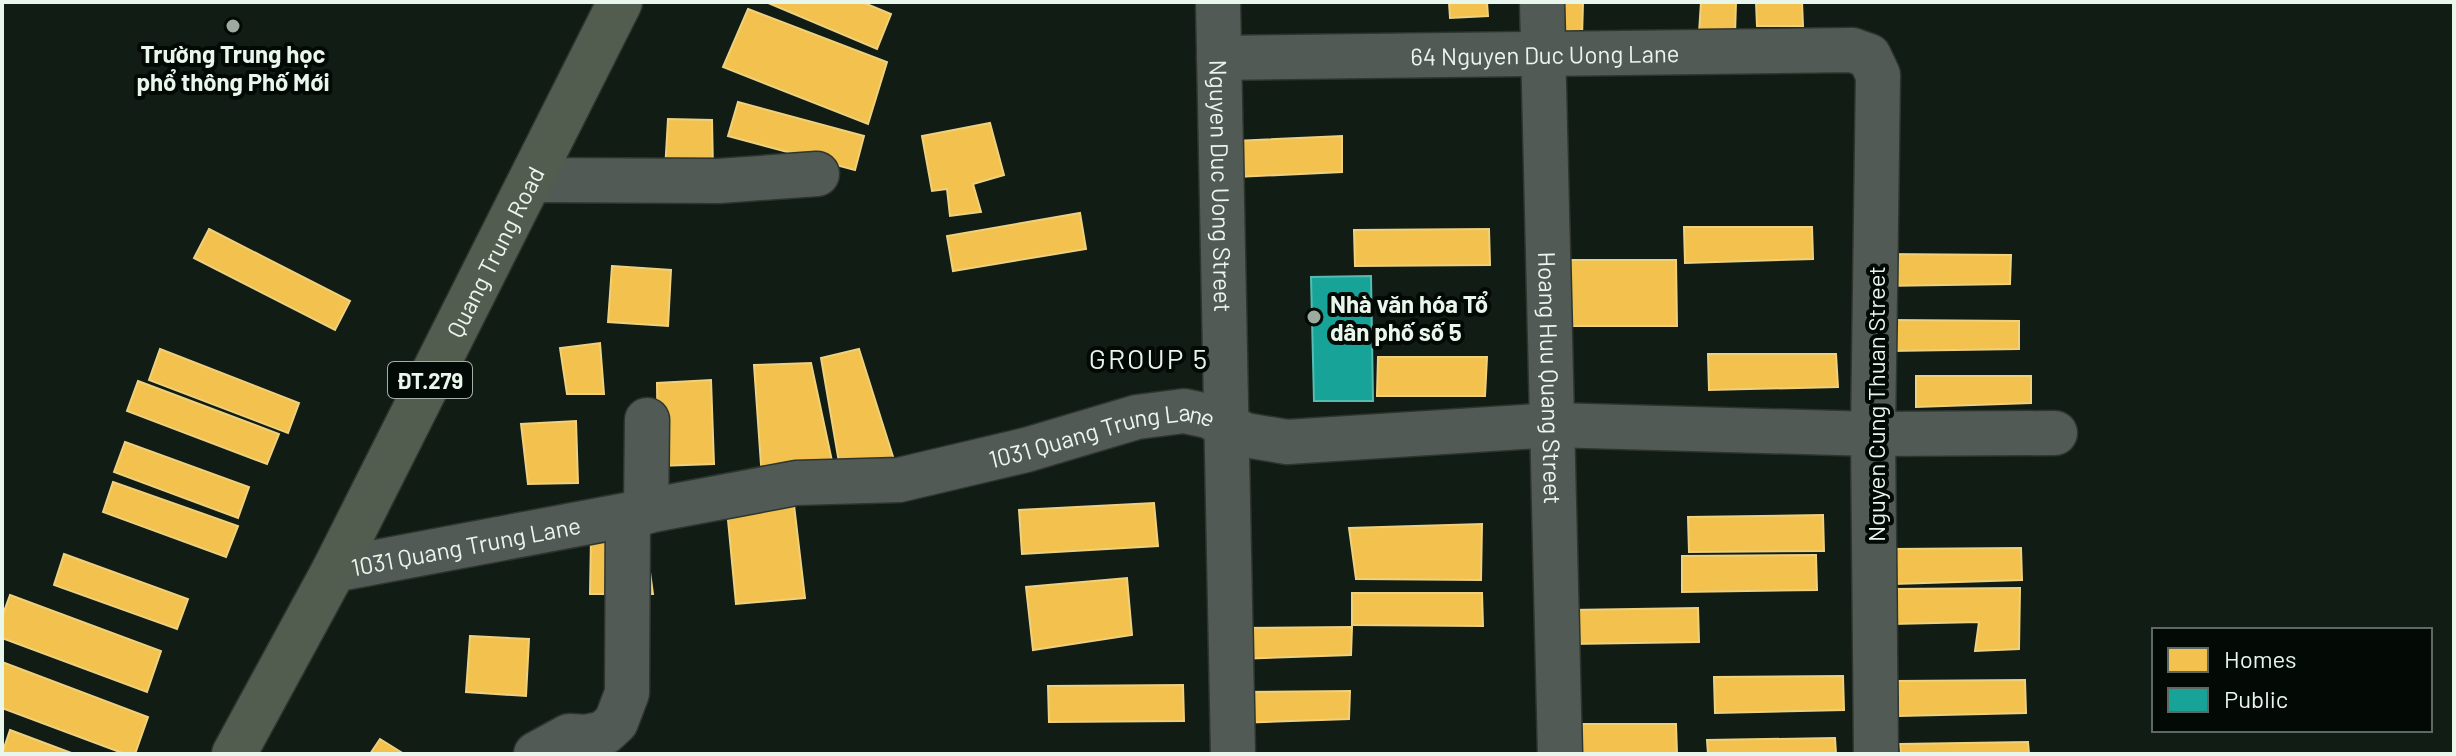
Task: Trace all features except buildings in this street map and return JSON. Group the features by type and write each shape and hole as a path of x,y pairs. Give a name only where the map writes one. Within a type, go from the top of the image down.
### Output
{"main road":[{"name":"Quang Trung Road","path":"234,754 334,570 620,2"}],"street":[{"name":"Nguyen Duc Uong Street","path":"1218,2 1233,754"},
{"name":"Hoang Huu Quang Street","path":"1542,2 1560,754"},
{"name":"64 Nguyen Duc Uong Lane","path":"1219,58 1852,50 1869,56"},
{"name":"Nguyen Cung Thuan Street","path":"1869,56 1878,75 1873,434 1876,754"},
{"path":"531,180 719,181 817,174"},
{"name":"1031 Quang Trung Lane","path":"334,570 796,483 899,480 1026,450 1137,417 1184,411 1208,416 1228,428 1268,441 1287,442 1553,425 1873,434 2055,433"},
{"path":"536,754 569,736 587,737 604,733 616,722 627,693 637,513 647,420"}],"place":[{"name":"Trường Trung học phổ thông Phố Mới","path":"233,26"},
{"name":"Nhà văn hóa Tổ dân phố số 5","path":"1314,317"}],"district":[{"name":"GROUP 5","path":"1149,358"}]}
